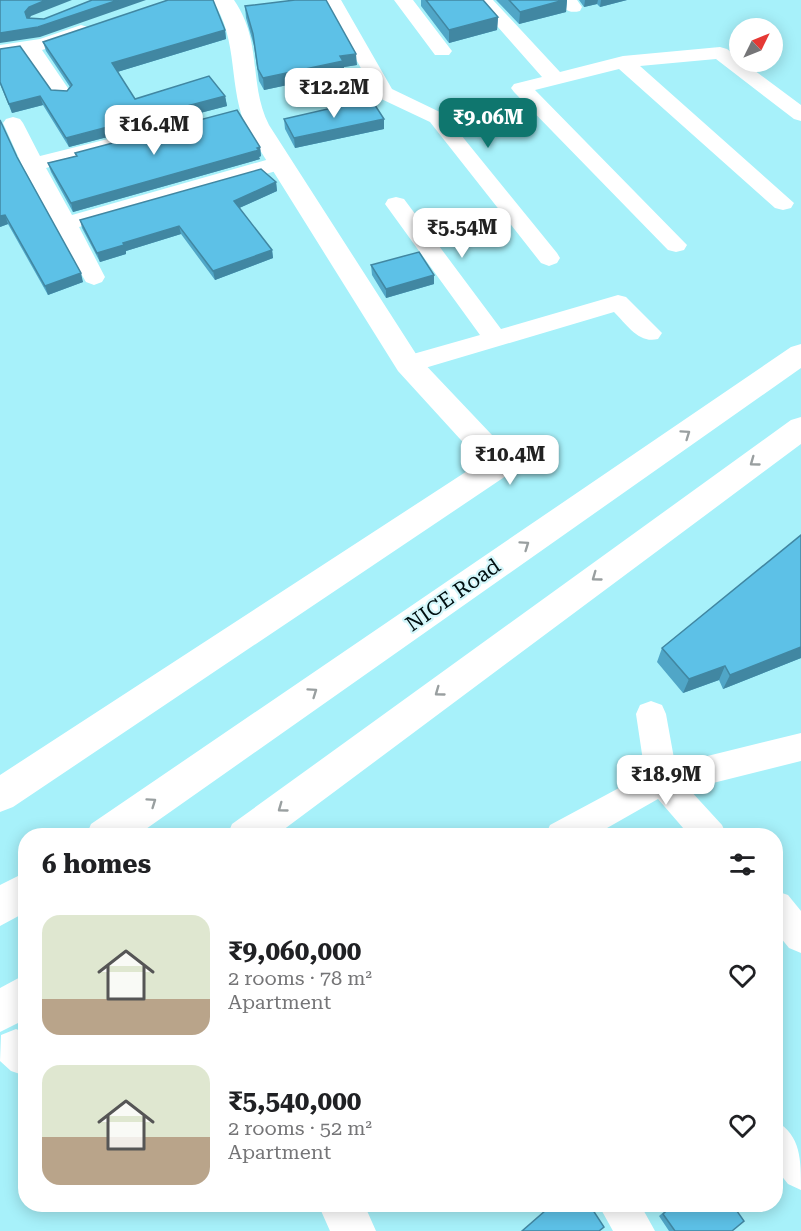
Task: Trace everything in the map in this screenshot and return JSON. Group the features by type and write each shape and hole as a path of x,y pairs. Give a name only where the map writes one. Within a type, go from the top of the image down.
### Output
{"main road":[{"path":"0,795 501,464 408,364 260,131 238,111 243,40 236,7"},
{"name":"NICE Road","path":"116,828 801,354"},
{"path":"256,828 801,428"},
{"path":"0,907 18,895"},
{"path":"0,1012 18,1000"},
{"path":"344,1212 354,1231"}],"street":[{"path":"309,2 334,0 384,93 437,118 549,258"},
{"path":"403,0 442,51"},
{"path":"483,0 554,78"},
{"path":"0,51 44,44 97,26"},
{"path":"30,47 63,94"},
{"path":"676,245 521,88 623,62 720,53 801,116"},
{"path":"623,62 783,203"},
{"path":"13,123 33,165 68,223 94,277"},
{"path":"33,165 135,138"},
{"path":"68,223 280,162"},
{"path":"396,204 494,337"},
{"path":"408,364 494,337 618,303 650,333"},
{"path":"651,714 662,781 704,828"},
{"path":"576,828 662,781 801,747"},
{"path":"783,915 801,936"},
{"path":"783,1149 801,1172"},
{"path":"623,1212 636,1231"}],"building":[{"path":"0,0 46,0 29,7 25,12 27,18 44,19 92,0 118,0 38,27 0,33"},
{"path":"168,0 213,0 225,30 112,63 135,99 209,76 225,96 66,138 40,96 9,104 0,82 0,49 20,46 51,90 67,91 72,85 43,42"},
{"path":"295,0 326,0 356,54 340,56 343,61 263,78 258,69 253,34 245,6"},
{"path":"426,0 483,0 498,17 449,30"},
{"path":"509,0 564,0 520,12"},
{"path":"371,99 384,119 294,138 284,119"},
{"path":"237,110 260,147 257,148 259,150 71,203 48,163 77,156 75,153"},
{"path":"0,120 17,157 81,273 45,286 5,215 0,216"},
{"path":"261,169 276,182 234,201 272,250 213,271 179,226 97,253 80,220"},
{"path":"419,252 434,275 386,289 371,265"},
{"path":"801,535 801,647 730,675 725,666 689,679 662,648"},
{"path":"544,1212 594,1212 604,1227 599,1231 522,1231"},
{"path":"665,1212 738,1212 744,1221 732,1231 675,1231 663,1214"}]}
